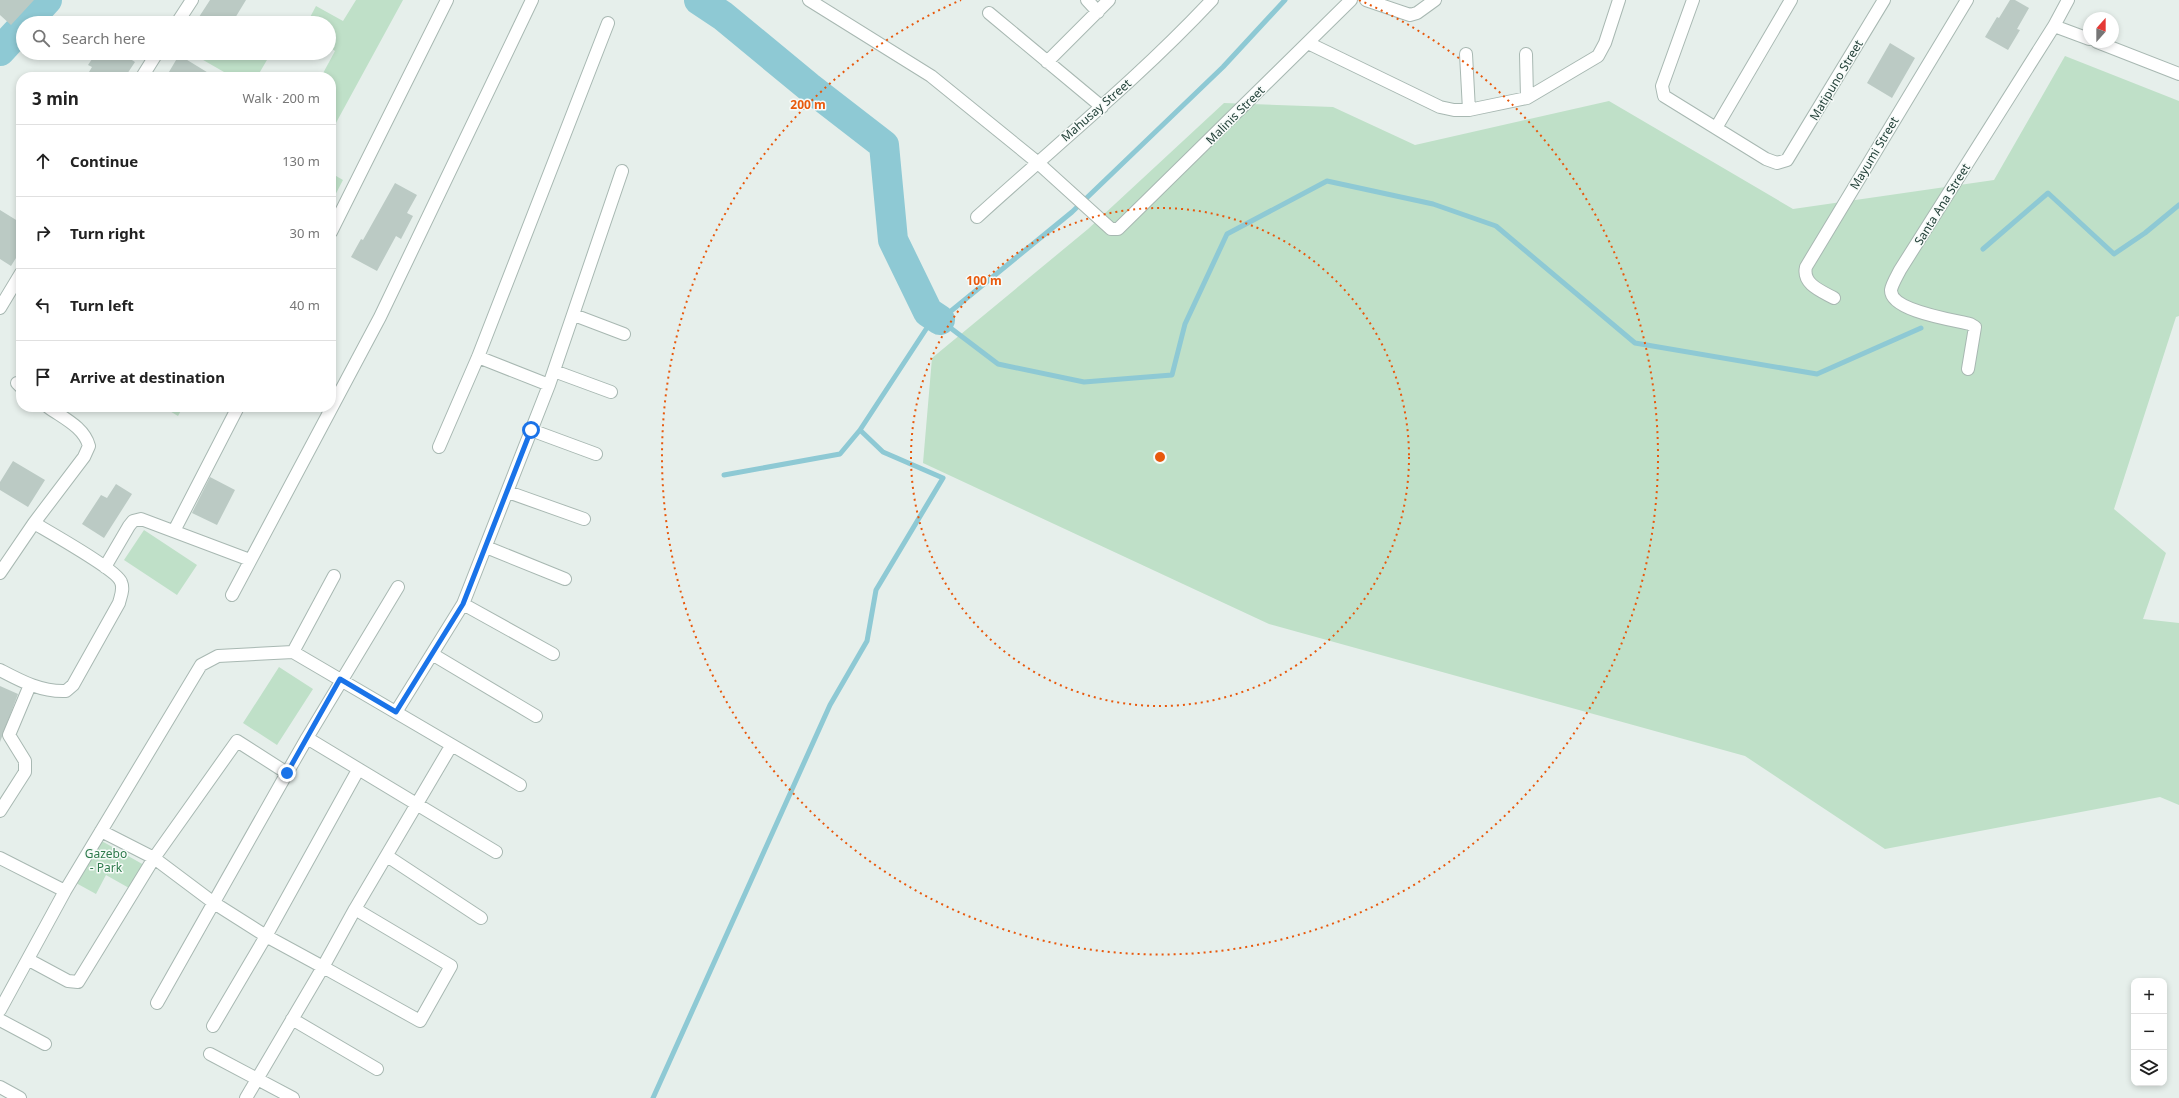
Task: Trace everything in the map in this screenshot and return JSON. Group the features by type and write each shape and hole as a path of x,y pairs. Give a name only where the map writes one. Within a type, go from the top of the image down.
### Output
{"street":[{"path":"182,16 192,0"},
{"path":"336,222 446,0"},
{"path":"336,399 380,317 532,0"},
{"path":"809,0 931,76 1037,162"},
{"path":"1087,0 1098,12"},
{"path":"1047,62 1109,0"},
{"name":"Mahusay Street","path":"977,217 1037,162 1102,107 1178,36 1212,0"},
{"name":"Malinis Street","path":"1037,162 1112,229 1118,229 1351,0"},
{"path":"1366,0 1410,15 1417,13 1435,0"},
{"path":"1308,43 1440,107 1454,110 1469,110 1527,98 1598,56 1605,43 1619,0"},
{"path":"1693,0 1662,91 1664,96 1716,128 1791,0"},
{"name":"Matipuno Street","path":"1716,128 1766,159 1777,163 1787,160 1884,0"},
{"name":"Mayumi Street","path":"1834,298 1807,280 1804,274 1806,267 1967,0"},
{"name":"Santa Ana Street","path":"1968,369 1974,327 1970,324 1902,306 1893,298 1891,290 1900,270 2054,26 2068,0"},
{"path":"989,13 1102,107"},
{"path":"439,447 478,357 608,23"},
{"path":"2054,26 2083,37"},
{"path":"2112,48 2179,74"},
{"path":"1466,54 1469,110"},
{"path":"1526,54 1527,98"},
{"path":"145,72 153,60"},
{"path":"396,712 463,604 554,372 622,171"},
{"path":"0,308 16,281"},
{"path":"574,315 624,334"},
{"path":"478,357 549,385"},
{"path":"554,372 611,392"},
{"path":"0,573 34,523 84,457 89,446 87,436 55,412"},
{"path":"174,531 235,412"},
{"path":"232,595 329,412"},
{"path":"531,430 596,454"},
{"path":"508,492 584,519"},
{"path":"105,567 133,521 141,519 250,560"},
{"path":"0,670 30,685 53,692 66,691 73,685 119,603 123,590 121,580 105,567 34,523"},
{"path":"486,547 565,579"},
{"path":"293,652 334,576"},
{"path":"157,1003 340,679 398,587"},
{"path":"463,604 553,654"},
{"path":"0,1010 29,960 65,891 202,665 218,656 293,652 451,746 520,785"},
{"path":"432,654 536,716"},
{"path":"0,811 25,772 25,761 9,735 30,685"},
{"path":"307,738 496,852"},
{"path":"29,960 68,981 78,982 154,858 237,741 287,773"},
{"path":"246,1098 451,746"},
{"path":"213,1026 266,936 358,770"},
{"path":"101,831 154,858 214,903 266,936 420,1021 451,966 355,909"},
{"path":"387,856 481,918"},
{"path":"0,858 65,891"},
{"path":"292,1019 377,1069"},
{"path":"0,1020 45,1044"},
{"path":"210,1054 293,1098"},
{"path":"0,1087 20,1098"}],"green space":[{"path":"356,0 403,0 336,123 336,72 324,72 330,60 336,60 336,17 343,21"},
{"path":"316,6 334,16 311,16"},
{"path":"2065,56 2179,101 2179,316 2176,317 2114,509 2166,553 2143,619 2179,623 2179,805 2160,797 1885,849 1745,756 1269,624 923,463 932,358 1088,229 1224,103 1333,107 1415,145 1609,101 1793,209 1994,180"},
{"path":"203,60 267,60 260,72 224,72"},
{"path":"336,176 343,180 336,193"},
{"path":"171,412 180,412 178,416"},
{"path":"144,530 197,565 177,595 124,560"},
{"path":"279,667 313,689 277,745 243,723"},
{"name":"Gazebo - Park","path":"100,840 144,865 129,888 106,875 96,894 76,883"}],"building":[{"path":"0,0 34,0 19,16 16,16 16,20 11,25 0,15"},
{"path":"210,0 246,0 236,16 200,16"},
{"path":"2010,0 2015,0 2029,8 2017,29 2020,30 2008,50 1985,37 1997,17 1999,18"},
{"path":"1890,43 1915,58 1892,98 1867,83"},
{"path":"91,60 132,60 135,62 128,72 89,72 92,67 88,65"},
{"path":"176,60 187,60 207,72 169,72"},
{"path":"395,183 417,195 407,213 413,216 401,239 396,236 377,271 351,257 361,239 363,240"},
{"path":"0,210 16,220 16,258 11,266 0,259"},
{"path":"13,461 45,480 28,507 0,490 0,482"},
{"path":"210,477 235,490 217,525 192,513"},
{"path":"116,484 132,494 104,538 82,524 101,495 107,498"},
{"path":"0,686 18,694 0,742"}],"waterway":[{"path":"32,16 47,0"},
{"path":"699,0 723,16 809,87 884,145 893,240 928,312 940,320"},
{"path":"1285,0 1223,67 1072,212 940,320 998,364 1084,382 1172,375 1185,324 1227,234 1327,181 1433,204 1496,226 1635,343 1817,374 1921,328"},
{"path":"0,51 16,34"},
{"path":"1983,249 2048,193 2114,254 2145,233 2179,205"},
{"path":"653,1098 830,705 867,641 876,590 943,478 883,452 860,430 934,317"},
{"path":"724,475 840,454 860,430"}],"route":[{"path":"287,773 340,679 396,712 463,604 531,430"}]}
